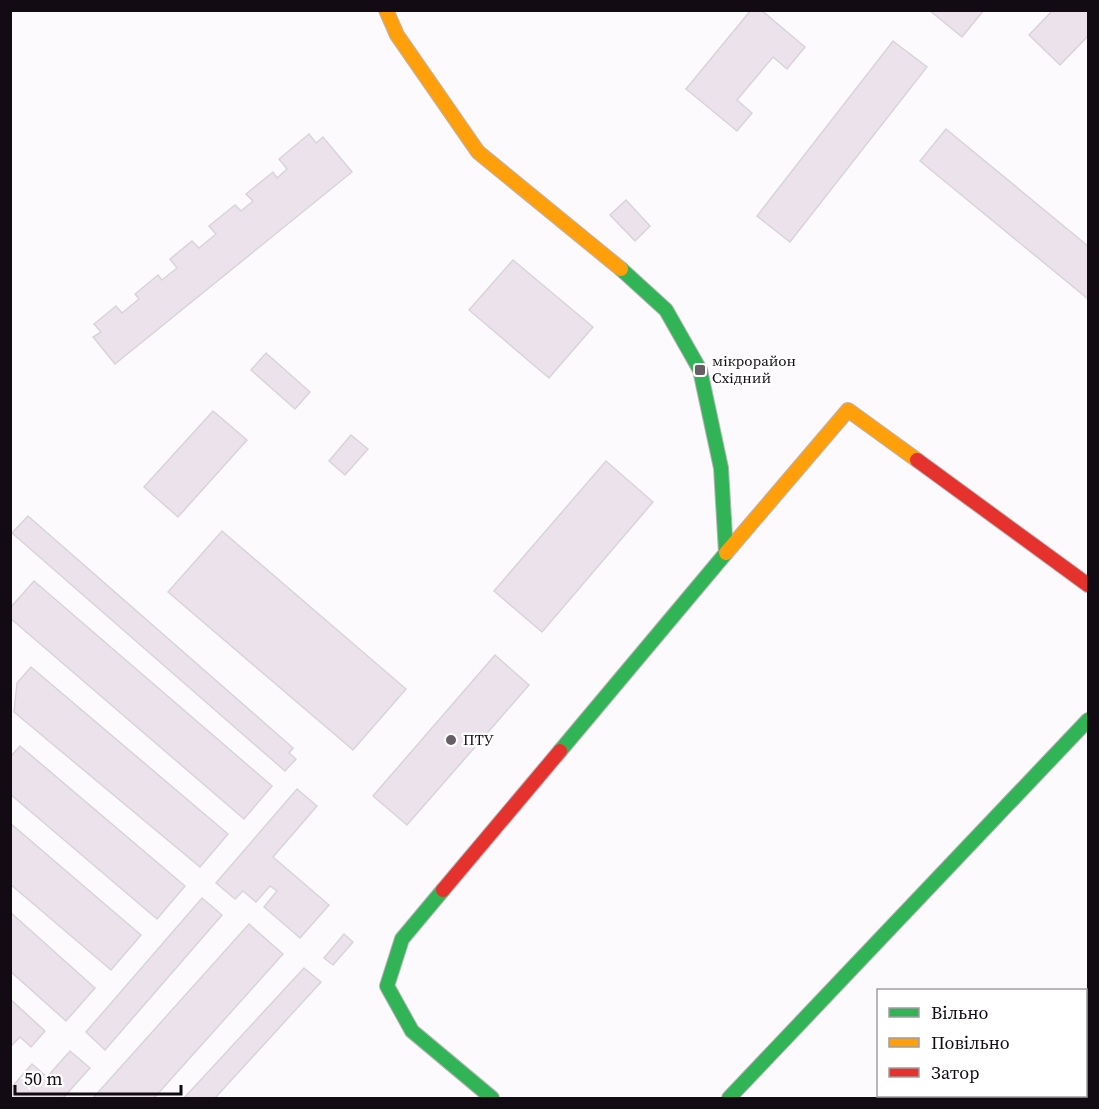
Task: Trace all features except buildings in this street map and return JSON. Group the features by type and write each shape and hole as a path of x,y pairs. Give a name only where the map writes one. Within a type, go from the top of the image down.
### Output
{"street":[{"path":"386,10 397,35 478,153 607,257 666,310 700,370 721,468 726,553"},
{"path":"492,1098 412,1031 387,986 402,939 848,410 1089,585"},
{"path":"729,1098 1089,720"}],"traffic: fast":[{"path":"560,751 726,553 721,468 700,370 666,310 621,269"},
{"path":"729,1098 1088,720"},
{"path":"443,890 402,939 387,986 412,1031 492,1098"}],"traffic: slow":[{"path":"386,10 397,35 478,152 621,269"},
{"path":"726,553 848,410 917,460"}],"traffic: jam":[{"path":"917,460 1088,585"},
{"path":"443,890 560,751"}],"place":[{"name":"мікрорайон Східний","path":"700,370"},
{"name":"ПТУ","path":"451,740"}]}
